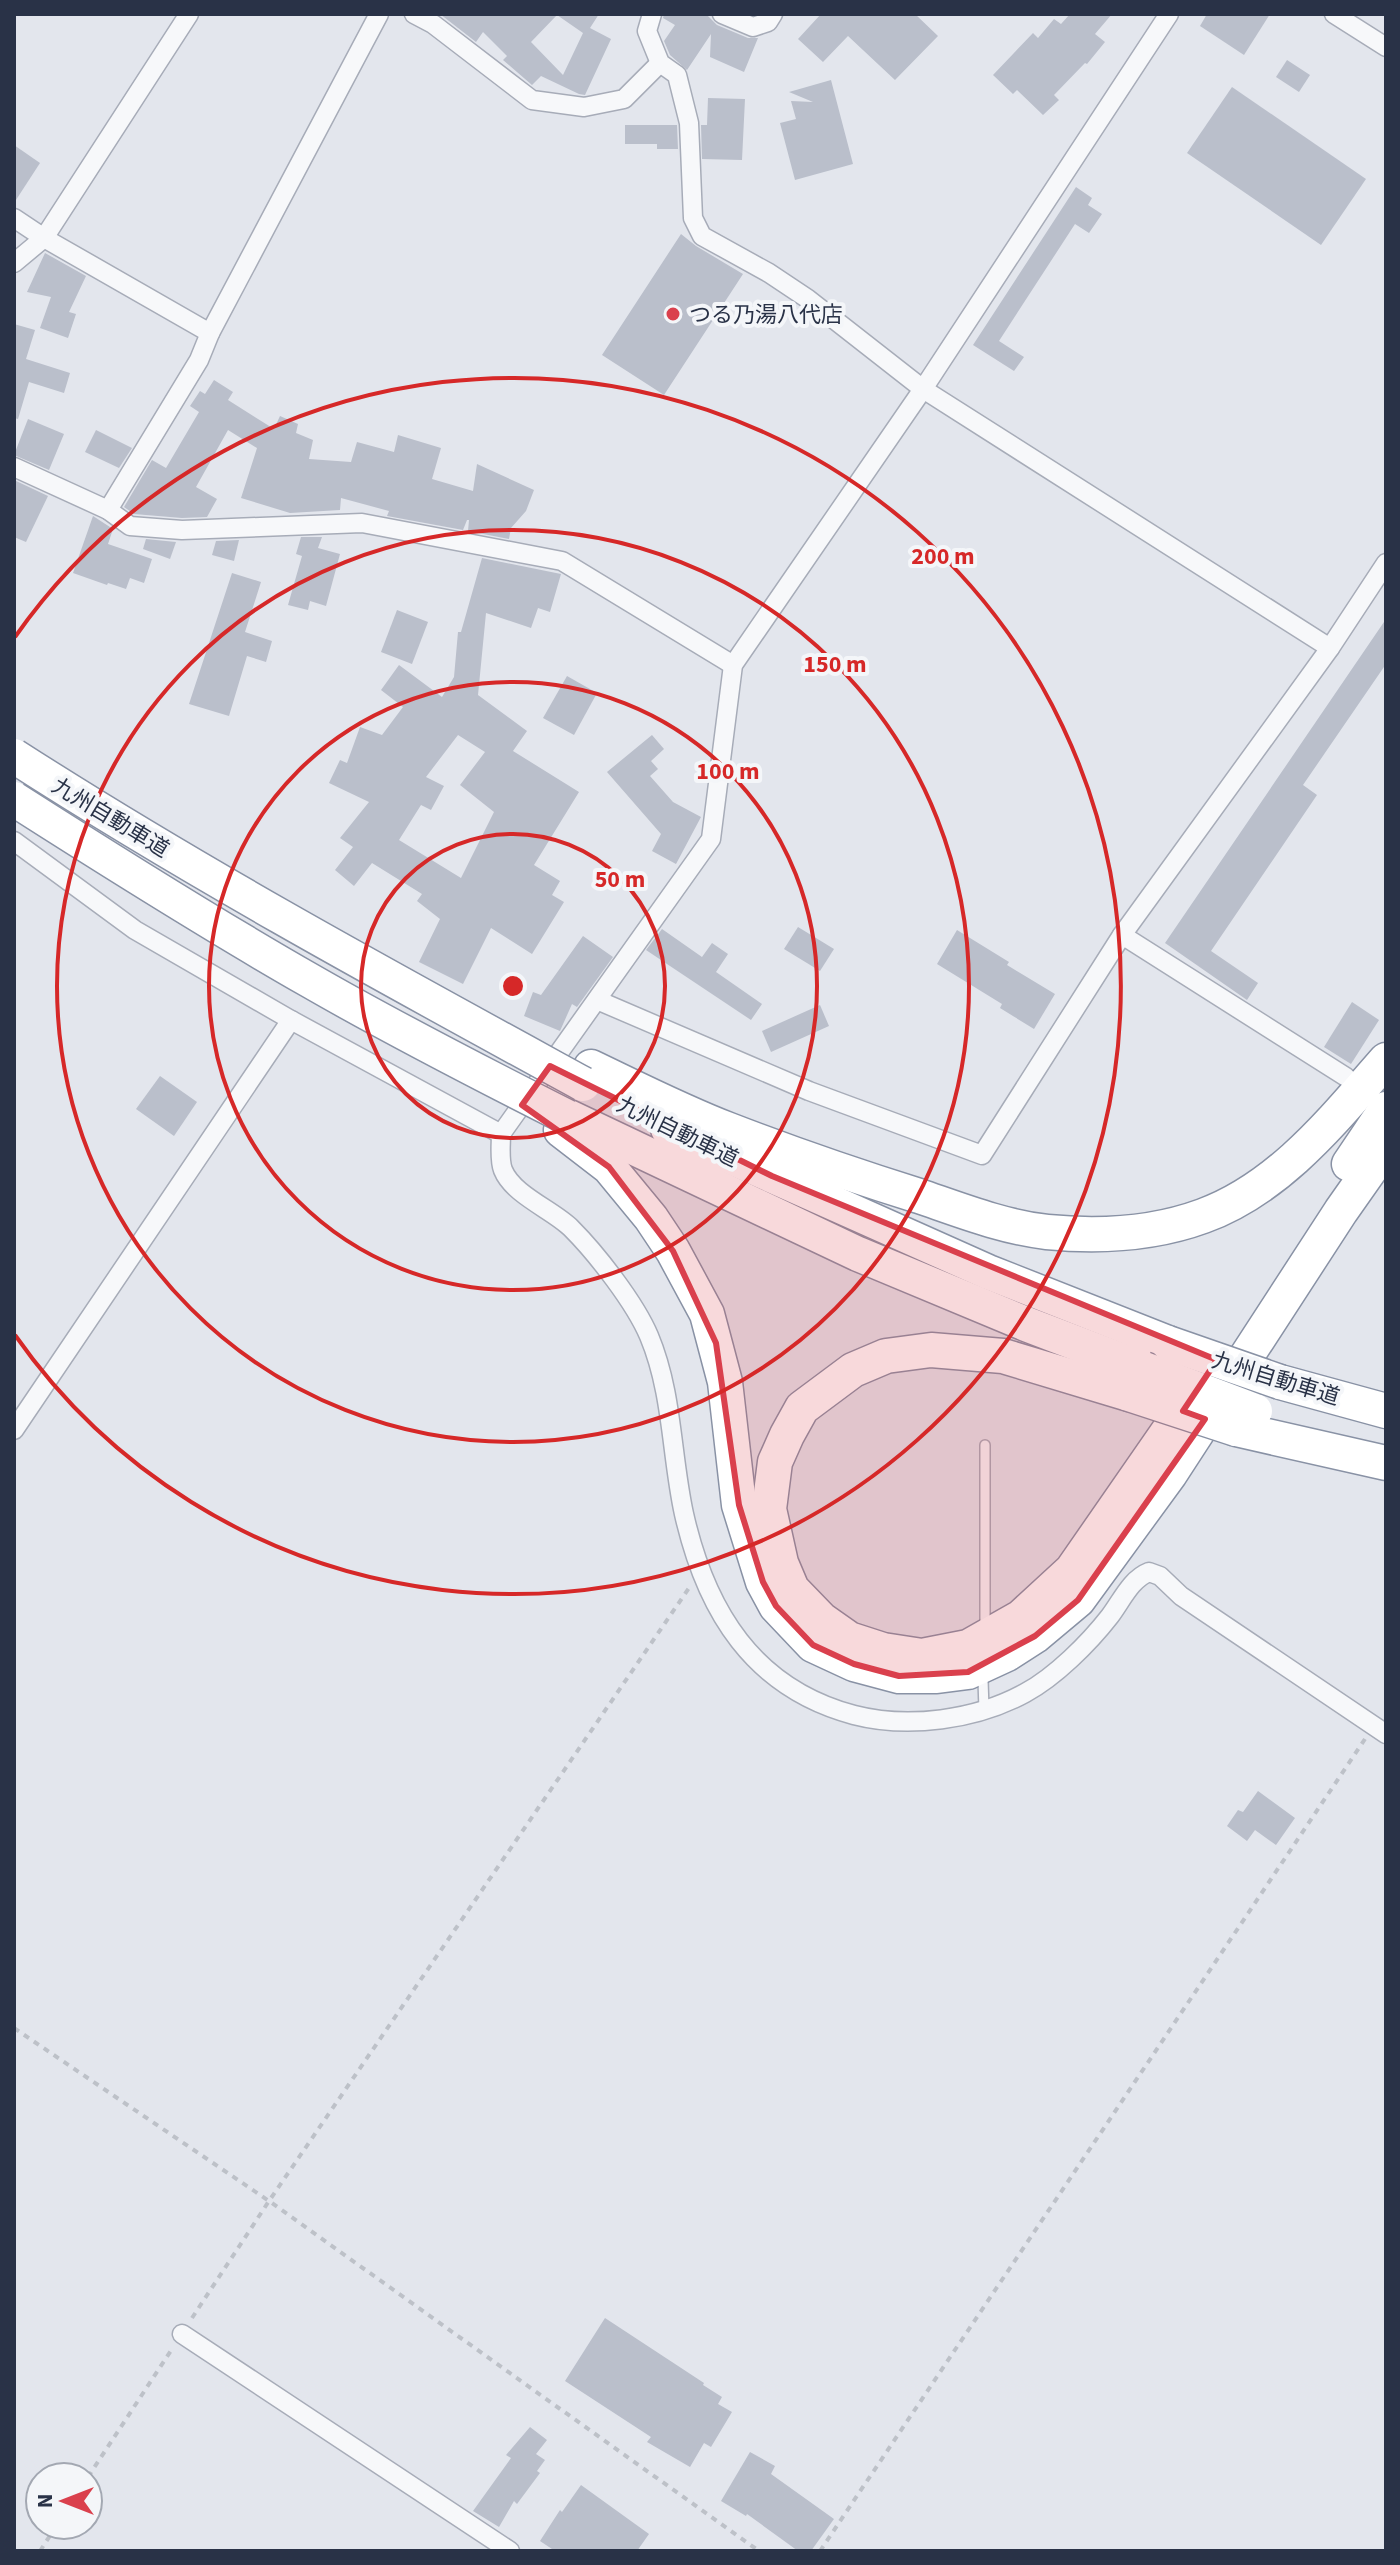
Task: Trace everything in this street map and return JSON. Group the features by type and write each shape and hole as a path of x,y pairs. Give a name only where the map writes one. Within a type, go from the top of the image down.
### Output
{"highway":[{"name":"九州自動車道","path":"14,756 114,821 325,943 587,1076 652,1121 988,1272 1168,1343 1280,1382 1386,1411"},
{"name":"九州自動車道","path":"14,799 308,980 564,1123 858,1254 1026,1324 1137,1381 1246,1420 1386,1452"},
{"path":"587,1076 895,1189 997,1221 1044,1231 1089,1235 1135,1232 1203,1216 1243,1196 1281,1170 1317,1138 1386,1060"},
{"path":"1137,1381 1003,1356 931,1350 886,1356 853,1370 802,1408 775,1462 769,1509 781,1563 792,1589 822,1620 849,1639 883,1650 922,1656 968,1647 1021,1617 1072,1570 1386,1109"},
{"path":"564,1123 609,1167 651,1218 707,1314 725,1382 739,1505 763,1582 776,1606 813,1645 854,1664 899,1676 968,1672 1007,1654 1035,1636 1078,1600 1170,1474 1386,1147"},
{"path":"1246,1420 1386,1463"}],"street":[{"path":"14,263 44,238 189,14"},
{"path":"108,510 199,360 210,333 379,14"},
{"path":"414,14 433,24 532,100 584,107 624,99 660,63"},
{"path":"652,14 647,31 660,63 677,75 689,123 693,218 702,236 769,273 808,299 923,389 1330,648"},
{"path":"722,14 753,27 768,22 773,14"},
{"path":"1169,14 923,389 733,665 711,839 501,1134 502,1168 510,1181 571,1227 625,1293 649,1336 669,1402 684,1514 713,1602 732,1633 756,1662 792,1687 837,1710 867,1718 894,1721 951,1718 984,1710 1026,1693 1060,1668 1109,1618 1139,1576 1149,1572 1160,1576 1181,1596 1380,1730"},
{"path":"1334,14 1386,47"},
{"path":"14,218 210,333"},
{"path":"14,467 108,510 130,526 182,530 362,523 562,561 733,665"},
{"path":"597,1000 809,1091 982,1155 1122,935 1330,648 1386,563"},
{"path":"14,841 135,930 291,1020 501,1134"},
{"path":"1122,935 1346,1077"},
{"path":"14,1430 291,1020"},
{"path":"182,2334 510,2551"}],"lane":[{"path":"985,1445 985,1623"},
{"path":"983,1680 984,1710"}],"path":[{"path":"99,2461 269,2201 685,1592 702,1574"},
{"path":"820,2551 1380,1730"},
{"path":"14,2028 269,2201 759,2551"}],"highlighted area":[{"path":"550,1066 772,1176 1217,1360 1183,1411 1205,1419 1078,1600 1035,1636 968,1672 899,1676 854,1664 813,1645 776,1606 763,1582 739,1505 716,1343 673,1251 609,1167 522,1105"}],"building":[{"path":"440,14 599,14 590,28 611,39 585,95 541,76 532,85 503,60 507,56 483,32 476,42","holes":["557,15 583,33 563,75 531,42"]},
{"path":"664,14 706,14 717,25 748,38 758,38 744,72 710,57 711,34 687,70 670,55 664,41 675,25 663,18"},
{"path":"821,14 915,14 938,36 895,80 848,36 823,62 798,39"},
{"path":"1070,14 1112,14 1095,34 1105,42 1054,95 1059,100 1043,115 1017,90 1013,94 993,75 1033,33 1038,38 1054,19 1061,24"},
{"path":"1207,14 1270,14 1244,55 1200,26"},
{"path":"1287,60 1310,75 1299,92 1276,77"},
{"path":"831,80 853,164 795,180 780,123 796,119 791,101 813,102 789,92"},
{"path":"1232,87 1366,179 1321,245 1187,153"},
{"path":"708,98 745,99 742,160 702,159 701,125 707,125"},
{"path":"625,125 677,125 678,149 657,149 657,144 625,144"},
{"path":"14,145 40,163 14,203"},
{"path":"1076,187 1092,198 1088,205 1102,214 1089,233 1075,224 999,341 1024,357 1014,371 973,345"},
{"name":"つる乃湯八代店","path":"681,234 743,274 664,395 602,355"},
{"path":"45,253 86,276 69,312 76,314 68,338 40,328 51,297 27,292"},
{"path":"14,324 35,330 26,359 70,373 64,393 29,382 18,419 14,418"},
{"path":"214,380 233,392 228,400 274,429 280,416 298,424 296,433 313,440 309,459 351,462 357,442 394,452 398,435 441,448 432,479 473,491 477,464 534,490 526,511 511,528 509,539 468,531 469,520 463,530 387,516 389,511 341,498 340,510 290,513 241,498 257,448 228,430 196,487 217,499 207,517 134,514 124,507 152,460 166,468 199,412 190,406 200,391 205,394"},
{"path":"28,419 64,434 49,470 14,455"},
{"path":"96,430 132,448 119,468 85,452"},
{"path":"14,480 48,496 26,542 14,537"},
{"path":"93,516 113,529 108,544 152,559 144,583 130,578 126,589 73,573"},
{"path":"301,537 322,537 318,548 340,554 326,606 310,601 308,610 288,605 302,556 296,554"},
{"path":"146,539 176,542 170,559 143,549"},
{"path":"239,540 234,561 212,555 216,541"},
{"path":"482,558 561,574 550,612 538,608 531,628 486,613 478,695 527,731 513,751 579,792 534,865 560,881 552,895 564,902 532,954 491,928 463,984 419,962 440,919 417,901 422,894 372,863 354,886 335,870 353,847 340,838 369,802 329,783 340,760 347,763 360,727 382,735 403,707 381,690 399,665 442,697 454,677 458,632 461,632","holes":["458,735 485,752 460,785 494,812 461,878 399,840 421,805 431,810 444,786 426,777"]},
{"path":"232,573 261,582 245,632 272,641 266,662 247,656 229,716 189,704"},
{"path":"397,610 428,622 412,664 381,652"},
{"path":"1386,619 1386,664 1303,785 1317,795 1211,951 1258,983 1247,1000 1165,943"},
{"path":"567,676 597,693 574,735 543,718"},
{"path":"652,735 664,749 651,761 658,769 650,776 673,802 701,817 676,864 652,851 661,834 607,772"},
{"path":"798,927 834,949 820,971 784,949"},
{"path":"662,929 702,957 712,943 728,954 716,972 762,1004 751,1020 646,950"},
{"path":"957,930 1055,994 1034,1029 1000,1008 1002,1004 937,964"},
{"path":"583,936 613,957 577,1007 572,1004 560,1031 524,1016 533,992 541,995"},
{"path":"1352,1002 1379,1020 1351,1064 1324,1047"},
{"path":"820,1005 829,1026 771,1052 762,1031"},
{"path":"160,1076 197,1102 174,1136 136,1109"},
{"path":"1258,1791 1295,1818 1276,1845 1255,1830 1247,1841 1227,1826 1238,1810 1243,1812"},
{"path":"605,2318 704,2383 722,2397 718,2404 732,2412 711,2447 704,2443 690,2467 647,2442 651,2437 565,2381"},
{"path":"530,2427 547,2440 536,2454 545,2460 537,2471 540,2473 517,2504 514,2501 499,2527 473,2511 511,2458 506,2455"},
{"path":"750,2452 775,2466 771,2474 834,2519 811,2551 798,2551 747,2514 721,2501"},
{"path":"581,2485 649,2534 637,2551 555,2551 540,2541"}],"place":[{"name":"つる乃湯八代店","path":"673,314"}]}
